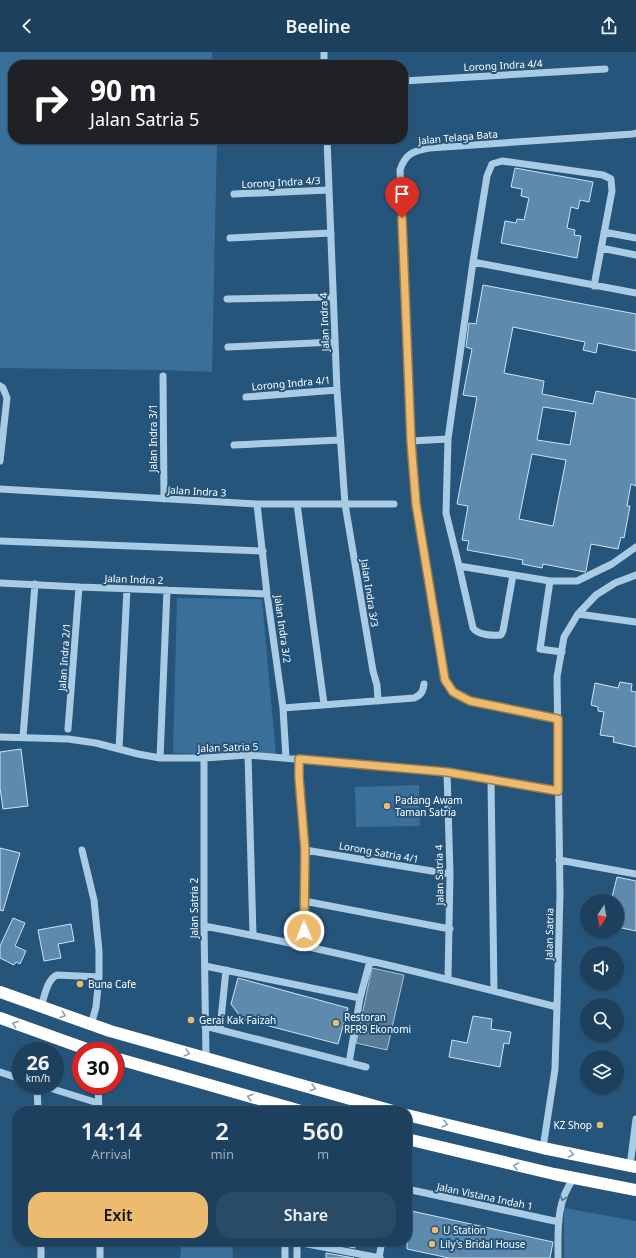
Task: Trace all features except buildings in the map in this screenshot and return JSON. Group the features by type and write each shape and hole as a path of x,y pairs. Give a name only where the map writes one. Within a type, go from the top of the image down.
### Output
{"highway":[{"path":"0,992 90,1025 375,1106"},
{"path":"0,1018 72,1044"},
{"path":"124,1061 283,1106"},
{"path":"412,1116 543,1148 633,1166"},
{"path":"412,1140 540,1171 636,1190"}],"street":[{"name":"Lorong Indra 4/4","path":"408,81 605,69"},
{"name":"Jalan Telaga Bata","path":"558,719 470,701 453,692 445,680 416,504 411,441 400,170 402,162 408,156 416,150 428,148 636,133"},
{"name":"Jalan Indra 4","path":"327,144 334,342 340,440 346,504"},
{"path":"512,575 503,631 501,635 478,632 472,628 446,513 448,439 473,262 487,176 492,164 502,161 603,175 612,179 612,191 594,286"},
{"name":"Lorong Indra 4/3","path":"234,194 329,190"},
{"path":"604,232 636,238"},
{"path":"230,238 331,233"},
{"path":"601,248 636,255"},
{"path":"473,262 636,293"},
{"path":"227,299 333,296"},
{"path":"228,347 334,342"},
{"name":"Jalan Indra 3/1","path":"163,376 164,500"},
{"path":"0,386 3,388 7,398 0,461"},
{"name":"Lorong Indra 4/1","path":"246,397 337,390"},
{"path":"411,441 448,439"},
{"path":"234,444 340,440"},
{"name":"Jalan Indra 3","path":"0,489 164,500 257,504 394,504"},
{"name":"Jalan Indra 3/2","path":"257,504 283,708 286,758"},
{"path":"297,504 324,704"},
{"name":"Jalan Indra 3/3","path":"346,504 373,671 377,685 378,701"},
{"path":"0,541 263,551"},
{"path":"459,566 550,581 577,581 612,564 636,547"},
{"name":"Jalan Satria","path":"543,1148 555,1069 557,1007 559,860 557,678 564,636 578,614 596,595 615,583 636,575"},
{"path":"550,581 540,649 562,652"},
{"name":"Jalan Indra 2","path":"0,583 268,594"},
{"path":"23,737 36,584"},
{"name":"Jalan Indra 2/1","path":"68,728 79,587"},
{"path":"119,749 127,589"},
{"path":"160,758 167,590"},
{"path":"578,614 636,622"},
{"path":"283,708 414,698 420,695 424,690 424,684"},
{"name":"Jalan Satria 5","path":"0,737 68,739 96,743 160,758 204,758 248,755 447,772 558,791"},
{"path":"248,755 253,935"},
{"name":"Jalan Satria 2","path":"204,758 206,1058"},
{"path":"299,759 299,778 305,850 305,946"},
{"name":"Jalan Satria 4","path":"447,772 450,874 448,978"},
{"path":"491,780 494,991"},
{"path":"82,850 95,913 99,951 99,976 96,1007 90,1025"},
{"name":"Lorong Satria 4/1","path":"305,850 450,874"},
{"path":"559,860 636,874"},
{"path":"304,901 450,929"},
{"path":"204,926 370,960 448,978 557,1007"},
{"path":"349,1063 360,998 370,960"},
{"path":"205,966 360,998"},
{"path":"220,1029 226,970"},
{"path":"41,1007 50,981 54,976 99,976"},
{"path":"205,1026 366,1067"},
{"path":"0,1072 12,1076"},
{"path":"37,1094 38,1106"},
{"path":"64,1094 96,1106"},
{"path":"98,1094 99,1106"},
{"path":"633,1166 636,1119"},
{"path":"558,1258 560,1205 564,1193 574,1178"},
{"name":"Jalan Vistana Indah 1","path":"412,1190 559,1222"},
{"path":"41,1246 41,1258"},
{"path":"100,1246 100,1258"},
{"path":"285,1246 285,1258"},
{"path":"297,1246 297,1258"},
{"path":"321,1246 379,1258 381,1246"}],"shaded area":[{"path":"0,52 212,52 213,60 8,60 8,144 217,144 212,372 0,368"},
{"path":"177,598 262,599 276,756 173,753"},
{"name":"Padang Awam Taman Satria","path":"419,785 420,826 356,827 355,787"},
{"path":"372,968 404,975 387,1050 356,1043"},
{"path":"564,1208 636,1221 636,1258 564,1258"},
{"path":"181,1246 232,1246 233,1258 180,1258"}],"place":[{"name":"Padang Awam Taman Satria","path":"387,806"},
{"name":"Buna Cafe","path":"80,984"},
{"name":"Gerai Kak Faizah","path":"191,1020"},
{"name":"Restoran RFR9 Ekonomi","path":"336,1023"},
{"name":"KZ Shop","path":"600,1125"},
{"name":"U Station","path":"435,1230"},
{"name":"Lily's Bridal House","path":"432,1244"}],"route":[{"path":"304,931 305,850 299,778 299,759 447,772 558,791 558,719 470,701 453,692 445,680 416,504 411,441 402,218"}]}
